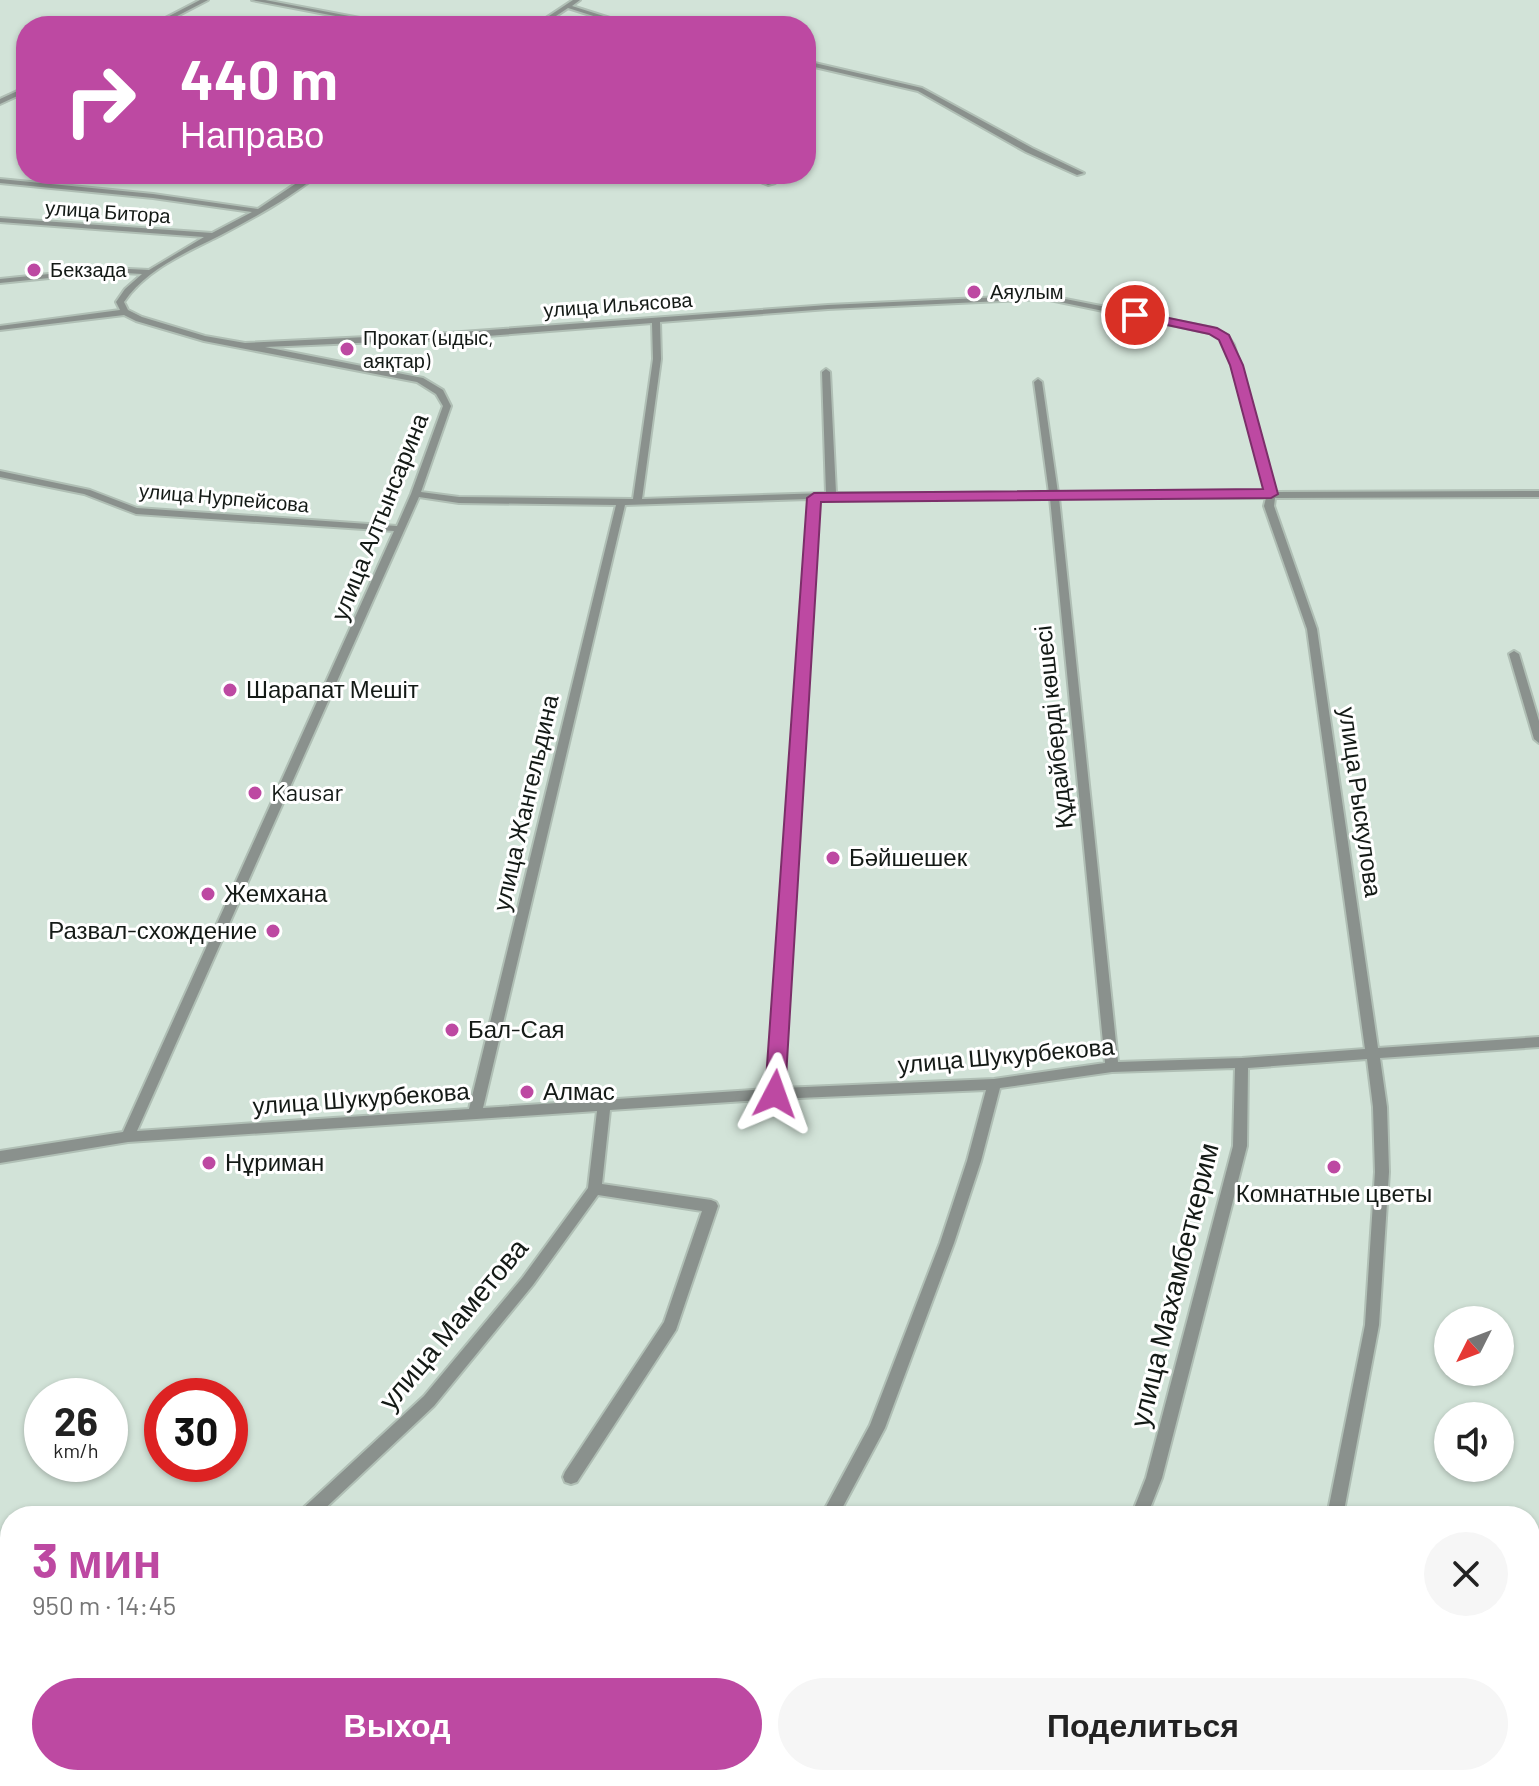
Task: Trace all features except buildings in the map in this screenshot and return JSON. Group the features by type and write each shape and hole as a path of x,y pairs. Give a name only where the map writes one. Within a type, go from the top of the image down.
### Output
{"street":[{"path":"173,16 205,0"},
{"path":"255,0 344,16"},
{"path":"552,16 577,0"},
{"path":"567,6 600,16"},
{"path":"816,65 920,89 1029,150 1080,173"},
{"path":"0,94 16,99"},
{"path":"0,102 16,94"},
{"path":"31,184 153,196 259,211"},
{"path":"0,328 125,312 120,302 124,292 150,272 259,211 300,184"},
{"name":"улица Битора","path":"0,220 215,236"},
{"path":"0,281 108,270 150,272"},
{"name":"улица Рыскулова","path":"997,299 1045,297 1213,331 1224,337 1237,365 1271,494 1269,506 1312,629 1380,1107 1382,1172 1373,1309 1337,1506"},
{"name":"улица Ильясова","path":"242,346 451,336 997,299"},
{"name":"улица Алтынсарина","path":"125,312 139,319 242,346 420,380 440,392 447,406 401,529 128,1137"},
{"path":"637,501 654,388 656,320"},
{"path":"826,372 831,496"},
{"name":"Құдайберді көшесі","path":"1038,382 1054,494 1112,1067"},
{"name":"улица Нурпейсова","path":"0,474 87,492 136,511 401,529"},
{"path":"416,494 488,501 621,502 1054,494 1539,494"},
{"path":"775,1094 814,498"},
{"name":"улица Жангельдина","path":"475,1113 621,502"},
{"path":"1514,654 1539,739"},
{"name":"улица Шукурбекова","path":"0,1157 128,1137 775,1094 994,1084 1112,1067 1242,1063 1539,1042"},
{"name":"улица Махамбеткерим","path":"1143,1506 1154,1478 1240,1146 1242,1063"},
{"path":"834,1506 877,1428 974,1161 994,1084"},
{"name":"улица Маметова","path":"317,1506 429,1401 528,1281 595,1189 604,1105"},
{"path":"571,1477 671,1325 711,1206 595,1189"}],"place":[{"name":"Бекзада","path":"34,270"},
{"name":"Аяулым","path":"974,292"},
{"name":"Прокат (ыдыс, аяқтар)","path":"347,349"},
{"name":"Шарапат Мешіт","path":"230,690"},
{"name":"Kausar","path":"255,793"},
{"name":"Бәйшешек","path":"833,858"},
{"name":"Жемхана","path":"208,894"},
{"name":"Развал-схождение","path":"273,931"},
{"name":"Бал-Сая","path":"452,1030"},
{"name":"Алмас","path":"527,1092"},
{"name":"Нұриман","path":"209,1163"},
{"name":"Комнатные цветы","path":"1334,1167"}],"route":[{"path":"775,1094 814,498 863,495 1271,494 1237,365 1224,337 1213,331 1135,315"}]}
